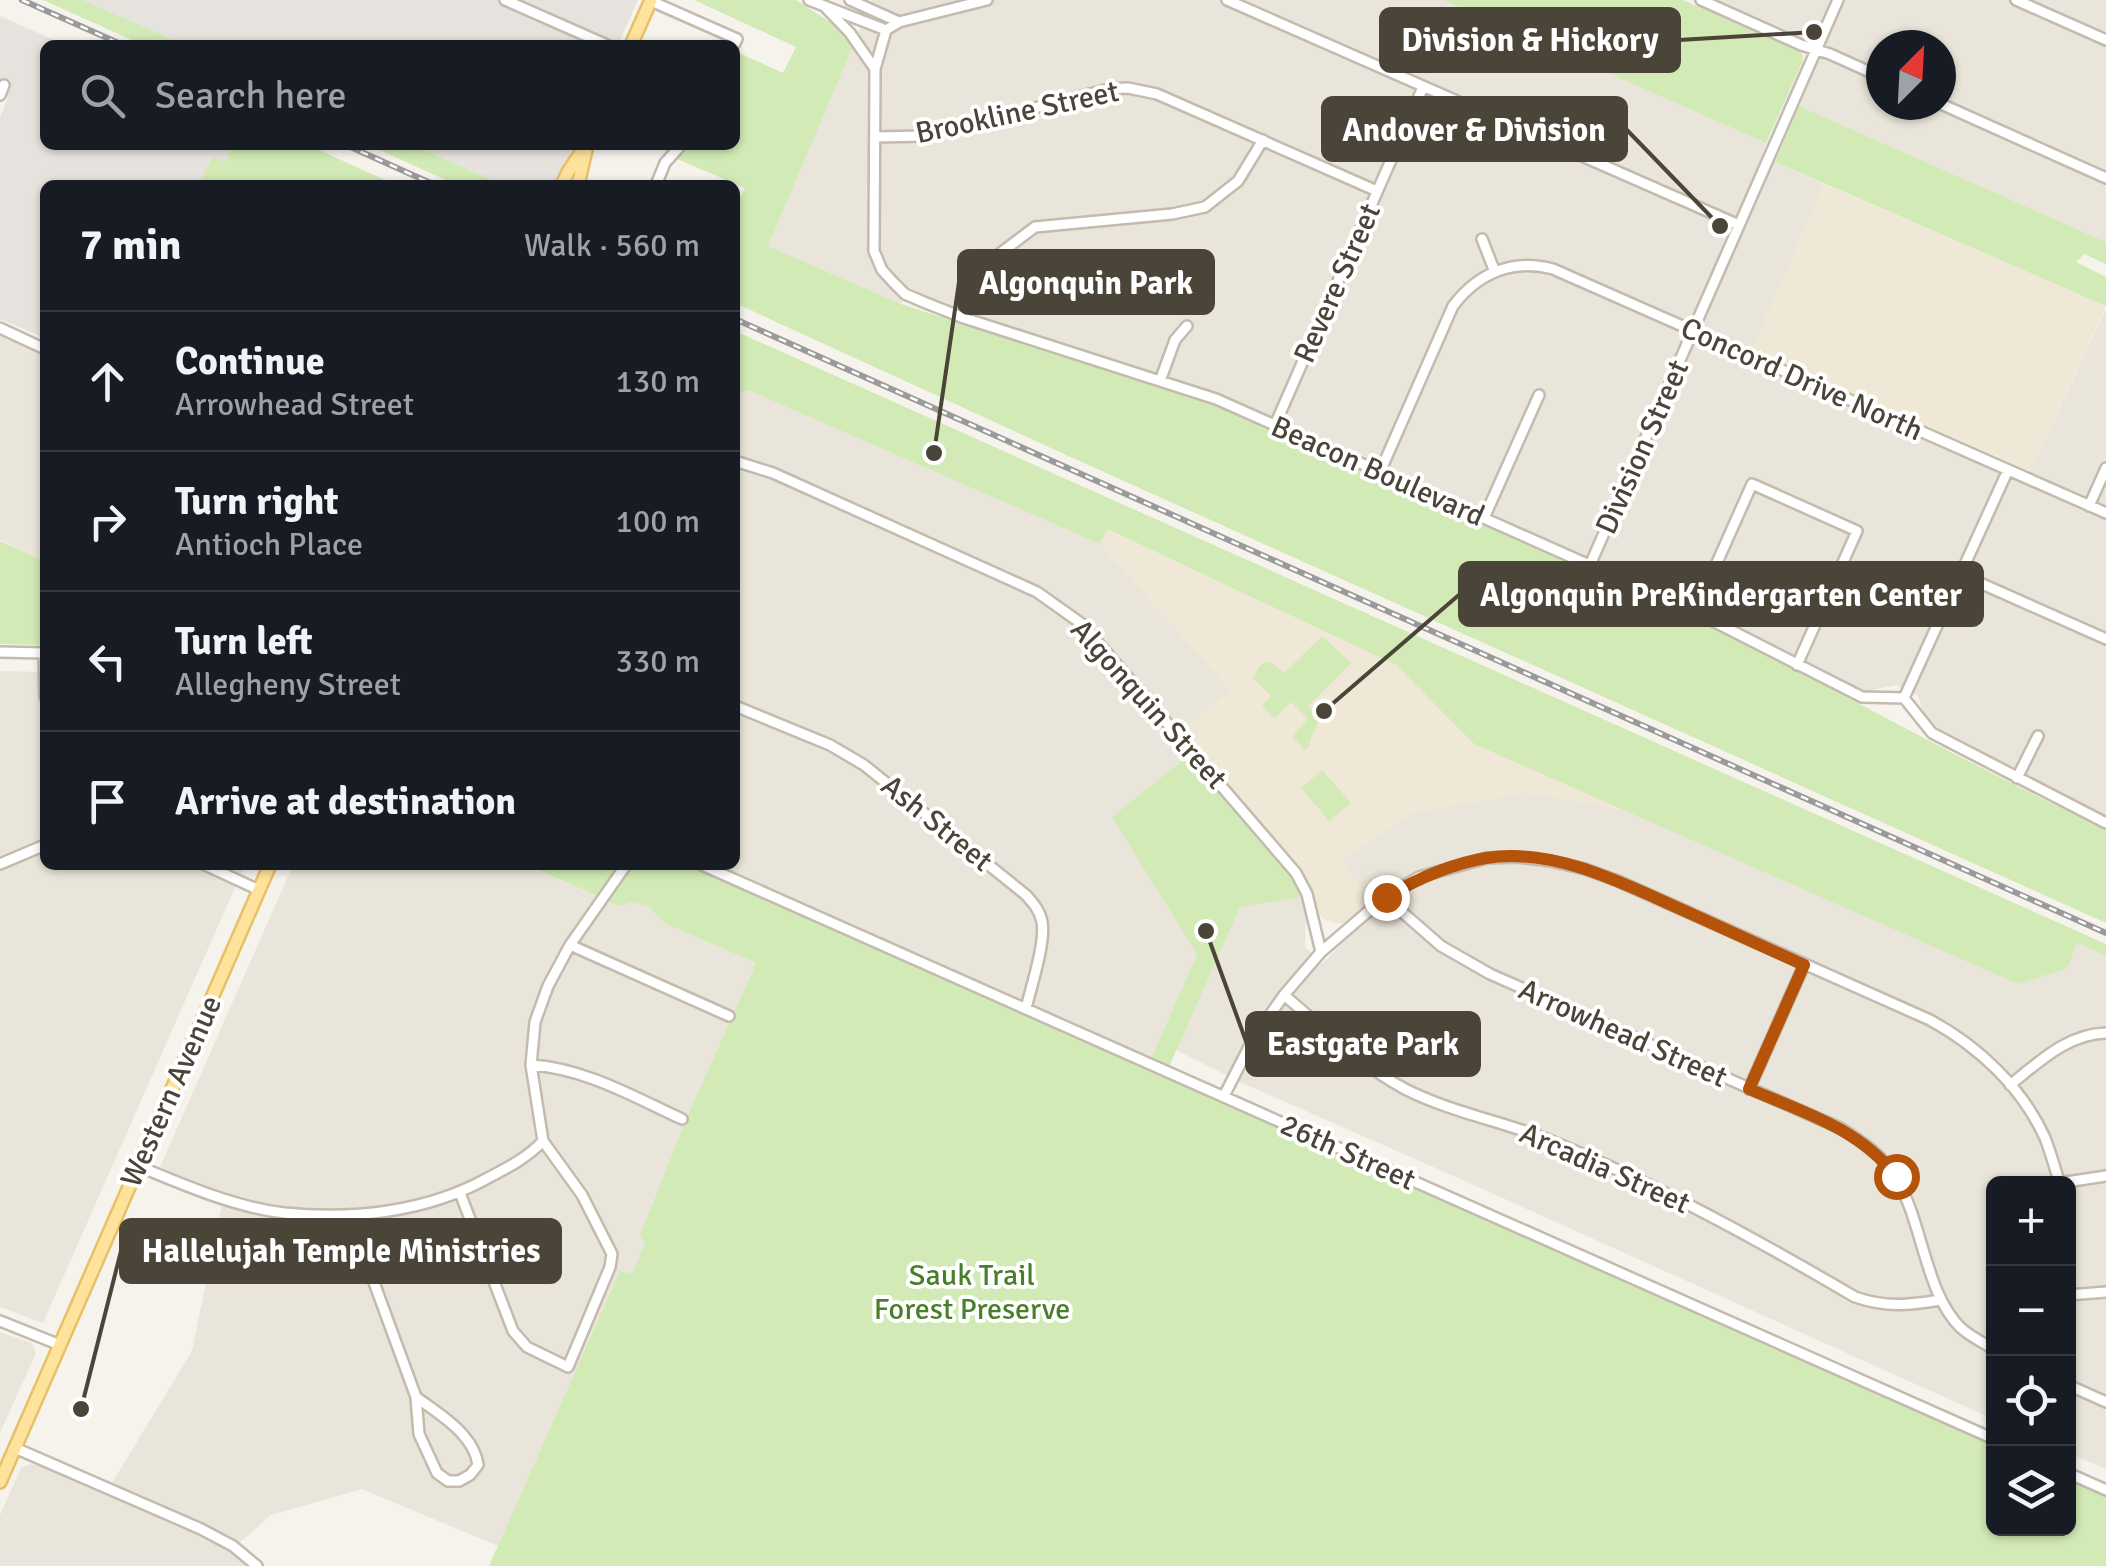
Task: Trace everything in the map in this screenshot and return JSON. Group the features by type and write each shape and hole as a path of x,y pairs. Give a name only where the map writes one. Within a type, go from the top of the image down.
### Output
{"main road":[{"path":"634,40 651,0"},
{"path":"564,180 583,150"},
{"path":"580,180 585,150"},
{"name":"Western Avenue","path":"0,1482 268,870"}],"street":[{"path":"505,0 595,40"},
{"path":"651,0 732,40"},
{"path":"809,0 886,30 898,22 987,0"},
{"path":"850,0 898,22"},
{"path":"1227,0 1739,225"},
{"path":"1702,0 1866,71"},
{"name":"Division Street","path":"1590,565 1838,0"},
{"path":"2016,0 2106,40"},
{"path":"827,9 875,69"},
{"name":"Beacon Boulevard","path":"886,30 875,69 873,239 882,270 905,294 964,318 1216,398 1695,612 1862,697 1904,698"},
{"name":"Revere Street","path":"1275,425 1423,87"},
{"name":"Brookline Street","path":"875,138 924,136 1109,89 1128,88 1157,94 1377,191"},
{"path":"1956,111 2106,178"},
{"path":"964,318 986,264 1035,228 1205,207 1238,181 1262,140"},
{"path":"658,180 677,150"},
{"path":"1380,472 1453,306 1470,286 1495,272 1482,239"},
{"name":"Concord Drive North","path":"1495,272 1520,265 1554,269 2106,514"},
{"path":"1160,381 1175,340 1187,326"},
{"path":"0,328 40,346"},
{"path":"1484,518 1539,395"},
{"name":"Algonquin Street","path":"740,463 773,473 1038,592 1082,624 1296,873 1307,894 1320,952"},
{"path":"2089,506 2106,468"},
{"path":"2008,470 1904,698 1932,733 2106,823"},
{"path":"1695,612 1752,484 1857,531 1797,664"},
{"path":"1962,576 2106,640"},
{"path":"0,652 40,653"},
{"name":"Ash Street","path":"740,708 830,745 864,764 1036,906 1044,933 1026,1008"},
{"path":"2016,778 2038,736"},
{"path":"0,864 40,847"},
{"path":"1224,1096 1253,1039 1284,995 1320,952 1386,897 1419,878 1487,858 1550,860 1618,881 1952,1032 1988,1060 2028,1108 2044,1137 2058,1176"},
{"path":"215,870 260,890"},
{"path":"460,1193 513,1331 527,1347 568,1367 612,1254 582,1196 544,1141 531,1065 535,1022 548,986 570,945 622,870"},
{"name":"26th Street","path":"713,870 1986,1435"},
{"name":"Arrowhead Street","path":"1386,897 1441,946 1490,974 1840,1128 1880,1156 1909,1201 1941,1300 1958,1325 1986,1345"},
{"path":"570,945 730,1016"},
{"path":"1749,1089 1804,965"},
{"name":"Arcadia Street","path":"1284,995 1374,1069 1405,1089 1549,1140 1665,1192 1856,1297 1874,1304 1898,1306 1941,1300"},
{"path":"2010,1085 2056,1048 2076,1038 2106,1034"},
{"path":"531,1065 579,1074 682,1118"},
{"path":"138,1166 194,1189 282,1212 365,1214 460,1193 530,1155 544,1141"},
{"path":"2076,1181 2106,1176"},
{"path":"365,1214 372,1278 416,1397 419,1434 438,1473 448,1481 470,1475 478,1465 470,1442 416,1397"},
{"path":"2076,1294 2106,1292"},
{"path":"0,1321 60,1345"},
{"path":"2076,1389 2106,1402"},
{"path":"14,1448 201,1529 233,1546 257,1566"},
{"path":"2076,1477 2106,1490"}],"shaded area":[{"path":"83,0 638,0 620,40 175,40"},
{"path":"872,0 1444,0 1766,143 1762,156 1824,184 1747,362 2024,484 2106,308 2106,816 1946,735 1922,710 1918,695 1896,685 1868,691 1855,687 1631,576 1218,393 998,323 911,288 901,304 768,246"},
{"path":"1716,0 2106,0 2106,242 1799,106 1824,48"},
{"path":"0,16 54,40 40,40 40,150 230,150 225,163 213,157 200,180 40,180 40,336 0,319 0,117 8,98 0,94"},
{"path":"424,150 572,150 559,180 493,180"},
{"path":"1824,184 2106,306 2030,471 1752,349"},
{"path":"0,336 40,354 40,559 0,540"},
{"path":"750,391 1100,544 1231,690 1174,738 1188,756 1113,817 1197,954 1151,1059 727,870 740,870 740,392"},
{"path":"1106,529 1396,665 1474,744 1626,810 1528,792 1411,813 1340,861 1371,900 1345,922 1324,920 1301,872 1182,731 1230,690 1100,544"},
{"path":"0,671 40,672 40,870 243,870 43,1323 0,1307"},
{"path":"1528,792 1626,810 2077,943 2106,956 2106,1469 2076,1456 2076,1176 1986,1176 1986,1416 1176,1050 1240,907 1301,897 1306,911 1305,947 1322,964 1379,910 1340,861 1411,813"},
{"path":"291,870 537,870 618,906 632,901 648,906 664,923 756,963 687,1117 640,1235 645,1243 632,1275 620,1272 498,1546 362,1489 271,1515 239,1543 198,1520 112,1483 192,1351 224,1194 160,1167"},
{"path":"0,1332 32,1343 36,1353 0,1433"},
{"path":"30,1464 212,1540 247,1566 0,1566 0,1515 21,1468"}],"green space":[{"path":"43,0 83,0 175,40 132,40"},
{"path":"694,0 796,0 830,22 853,46 768,246 901,304 1215,406 1694,618 2106,829 2106,923 740,305 740,198 745,188 740,186 740,180 726,180 677,159 685,150 740,150 740,53 783,73 796,47"},
{"path":"1443,0 1683,0 1800,52 1802,63 1766,143"},
{"path":"1799,106 2106,242 2106,264 2084,254 2076,262 2106,277 2106,306 1775,162"},
{"path":"230,150 319,150 385,180 200,180 213,157 225,162"},
{"path":"379,150 424,150 493,180 446,180"},
{"path":"740,333 2106,944 2106,956 2077,943 2067,968 2018,984 1474,744 1396,665 1107,529 1100,544 750,391 740,392"},
{"path":"0,541 40,559 40,645 0,644"},
{"path":"1322,636 1351,663 1308,706 1320,718 1305,750 1292,737 1308,719 1291,702 1274,718 1262,706 1271,696 1253,678 1266,662 1284,673"},
{"path":"1188,756 1291,877 1301,897 1240,907 1169,1067 1151,1059 1197,954 1112,817"},
{"path":"1322,770 1351,803 1329,821 1301,788"},
{"path":"537,870 615,870 597,896"},
{"name":"Sauk Trail Forest Preserve","path":"629,870 701,870 1986,1443 1986,1536 2076,1536 2076,1482 2106,1496 2106,1566 489,1566 620,1271 632,1274 645,1243 640,1235 687,1117 756,963 664,923 648,906 632,902 619,906 606,901"}],"railway":[{"path":"22,0 112,40"},
{"path":"357,150 424,180"},
{"path":"740,321 2106,933"}],"place":[{"name":"Division & Hickory","path":"1814,32"},
{"name":"Andover & Division","path":"1720,226"},
{"name":"Algonquin Park","path":"934,453"},
{"name":"Algonquin PreKindergarten Center","path":"1324,711"},
{"name":"Eastgate Park","path":"1206,931"},
{"name":"Hallelujah Temple Ministries","path":"81,1409"}],"route":[{"path":"1386,897 1419,878 1487,858 1550,860 1618,881 1804,965 1749,1089 1840,1128 1880,1156 1896,1176"}]}
